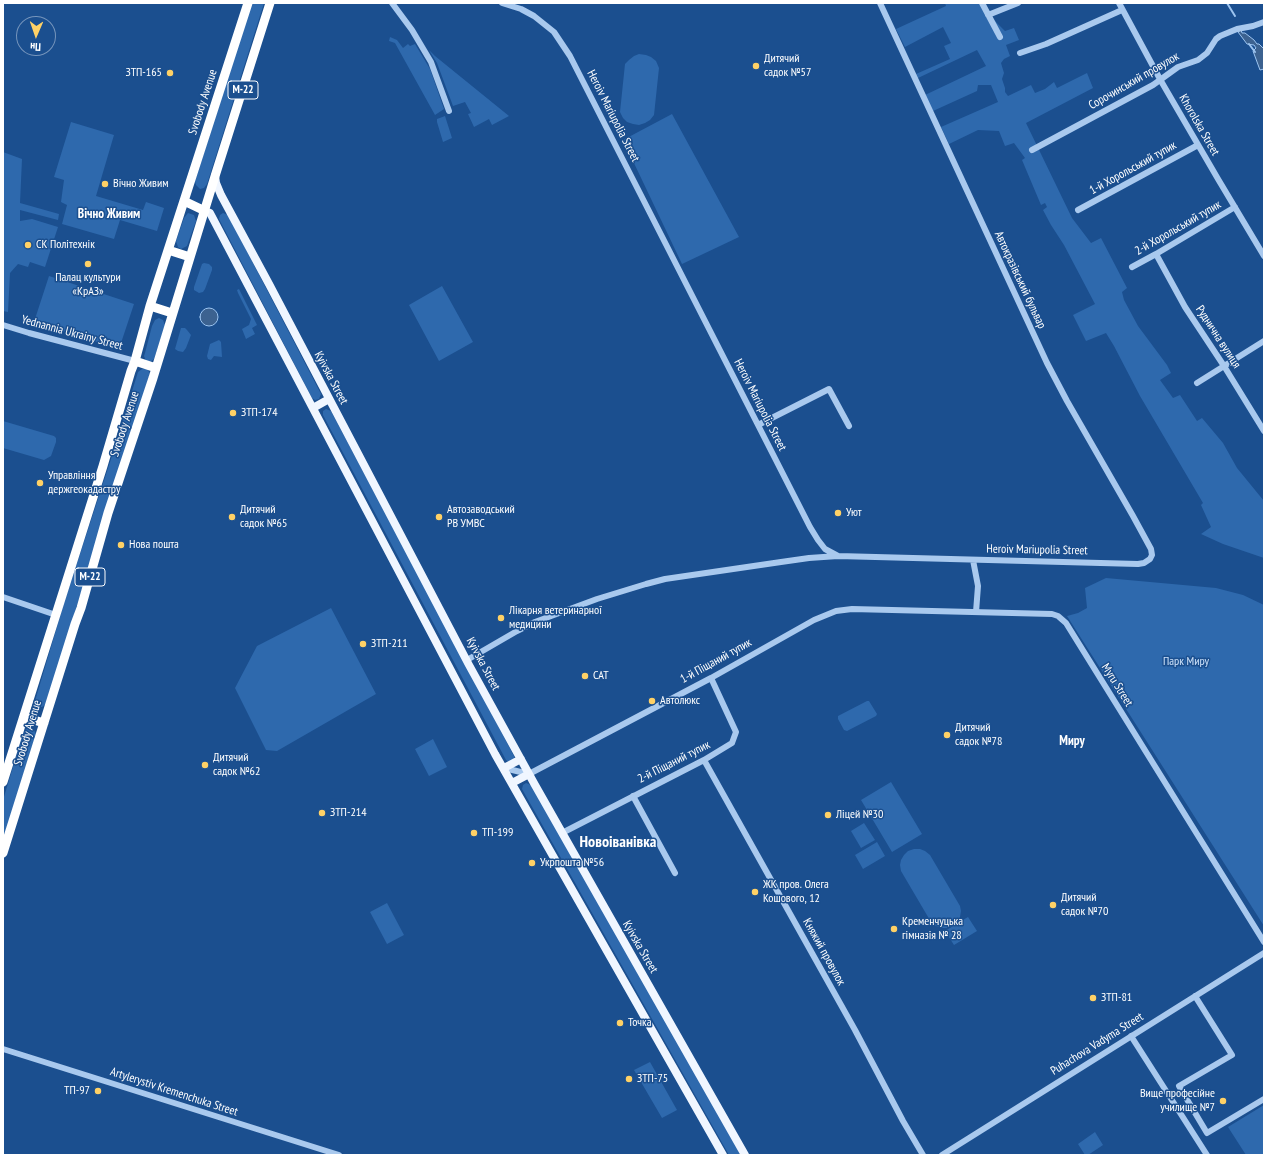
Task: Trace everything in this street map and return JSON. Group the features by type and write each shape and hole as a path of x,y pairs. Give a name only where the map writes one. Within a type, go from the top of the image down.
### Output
{"highway":[{"name":"Svobody Avenue","path":"3,782 135,362 150,306 248,3"},
{"name":"Svobody Avenue","path":"3,853 81,608 108,513 156,368 270,3"},
{"path":"184,201 205,211"},
{"path":"168,250 190,257"},
{"path":"150,306 172,314"},
{"path":"135,362 156,368"},
{"path":"24,717 44,723"}],"main road":[{"name":"Kyivska Street","path":"215,176 221,195 270,284 467,660 562,833 745,1155"},
{"path":"205,211 210,213 469,705 723,1155"},
{"path":"312,408 329,399"},
{"path":"504,768 521,758"},
{"path":"512,783 529,774"}],"street":[{"path":"392,3 412,30 431,62 449,111"},
{"name":"Heroiv Mariupolia Street","path":"502,3 521,9 534,16 554,32 570,56 758,425 818,540 825,549 838,556 1138,564 1144,563 1150,559"},
{"name":"Автокразівський бульвар","path":"880,3 1047,363 1067,402 1151,549 1152,555 1150,559"},
{"path":"982,3 1000,37"},
{"path":"988,15 1018,3"},
{"name":"Khorolska Street","path":"1119,3 1161,81 1264,256"},
{"path":"1020,53 1046,44 1122,10"},
{"name":"Сорочинський провулок","path":"1032,150 1161,81 1178,67 1203,57 1220,36 1237,29 1264,22"},
{"name":"1-й Хорольський тупик","path":"1078,210 1198,145"},
{"name":"2-й Хорольський тупик","path":"1132,267 1235,207"},
{"name":"Руднична вулиця","path":"1156,254 1185,307 1263,428"},
{"name":"Yednannia Ukrainy Street","path":"3,325 135,362"},
{"path":"1197,383 1264,341"},
{"path":"758,425 829,389 849,426"},
{"path":"467,660 535,622 597,599 646,584 767,564 809,558 838,556"},
{"path":"973,560 978,586 976,612"},
{"path":"3,597 56,614"},
{"name":"Myru Street","path":"852,609 1052,614 1058,616 1066,623 1264,942"},
{"name":"1-й Піщаний тупик","path":"529,774 711,678 814,620 836,611 852,609"},
{"name":"2-й Піщаний тупик","path":"562,833 704,760 732,743 736,732 711,678"},
{"name":"Княжий провулок","path":"704,760 923,1155"},
{"path":"504,768 529,774"},
{"path":"633,796 675,873"},
{"name":"Puhachova Vadyma Street","path":"942,1155 1264,953"},
{"path":"1195,996 1232,1055 1179,1086 1207,1133 1264,1099"},
{"path":"1131,1036 1207,1155"},
{"name":"Artylerystiv Kremenchuka Street","path":"3,1049 338,1155"}],"green space":[{"path":"252,3 264,3 207,184 204,188 200,189 196,185 195,181"},
{"path":"945,3 983,3 993,19 1005,31 1014,28 1019,40 1006,45 1010,56 1004,59 1001,63 1004,73 1002,79 1005,92 1008,96 1031,85 1035,93 1045,89 1054,82 1057,88 1087,73 1093,88 1026,123 1072,218 1091,243 1101,238 1127,288 1122,292 1124,300 1138,326 1167,365 1171,373 1160,380 1173,398 1180,395 1197,421 1202,418 1223,443 1237,468 1264,501 1264,558 1223,544 1201,534 1211,527 1201,505 1203,503 1140,396 1114,346 1106,333 1086,341 1073,315 1095,304 1064,245 1043,210 1047,207 1045,203 1041,205 1022,160 1025,158 1014,143 1005,146 999,131 978,130 949,144 941,127 998,102 991,85 978,85 977,91 933,111 925,95 986,66 977,50 918,78 916,74 950,59 944,46 951,43 943,27 905,47 896,29 946,6"},
{"path":"390,37 397,40 403,48 408,44 410,46 415,44 430,69 444,109 435,115 395,43 389,41"},
{"path":"429,50 509,116 492,125 489,119 474,127 468,114 471,113 465,102 453,106 437,63"},
{"path":"639,54 651,57 656,61 659,68 654,115 650,120 639,125 627,122 620,112 625,64 634,56"},
{"path":"672,114 739,237 682,264 623,140"},
{"path":"445,116 452,138 443,142 437,119"},
{"path":"71,122 114,135 96,196 143,210 146,202 164,208 157,231 120,220 114,239 62,224 67,205 61,202 64,180 54,177"},
{"name":"СК Політехнік","path":"3,152 22,159 20,203 59,214 58,220 20,210 20,221 32,219 58,227 45,267 30,262 28,267 18,264 10,273 8,312 3,311"},
{"path":"188,213 194,215 196,221 187,246 181,249 178,247 176,241 184,218"},
{"path":"223,213 228,215 321,394 319,399 315,400 312,398 219,219 220,215"},
{"path":"202,264 209,264 212,267 212,270 205,289 203,292 199,293 194,290 194,287"},
{"path":"49,276 134,304 119,349 34,322"},
{"path":"442,286 473,342 439,361 409,305"},
{"path":"239,289 257,325 252,328 255,334 246,339 242,329 249,325 251,319 238,293 237,290"},
{"path":"159,318 163,320 165,325 154,359 150,362 146,361 144,356 152,326 155,320"},
{"path":"181,328 185,328 191,335 183,352 175,349"},
{"path":"219,340 221,342 222,357 214,356 211,360 208,359 207,356 210,344"},
{"path":"142,369 147,369 150,373 46,704 40,707 35,704 35,701 64,603 138,372"},
{"path":"326,409 331,411 514,756 514,760 509,762 506,760 323,415 323,411"},
{"path":"3,421 54,436 56,438 56,442 51,456 44,460 3,448"},
{"name":"Парк Миру","path":"1106,578 1216,588 1243,595 1264,605 1264,926 1067,616 1078,613 1087,608 1085,588"},
{"path":"331,608 376,694 277,751 266,750 235,688 257,646"},
{"path":"869,701 877,714 876,716 847,731 844,730 838,716"},
{"path":"27,729 34,730 36,734 3,840 3,800 24,731"},
{"path":"433,739 447,767 429,776 415,749"},
{"path":"891,782 922,834 892,852 861,800"},
{"path":"526,783 531,785 741,1155 729,1155 522,789 523,785"},
{"path":"864,823 875,840 861,848 851,831"},
{"path":"877,842 885,856 863,869 855,855"},
{"path":"920,849 930,855 960,906 960,917 952,926 941,928 931,922 901,871 901,860 908,851"},
{"path":"387,903 404,935 387,944 370,912"},
{"path":"968,917 977,931 954,945 945,931"},
{"path":"650,1062 677,1110 662,1118 634,1070"},
{"path":"1264,1105 1264,1155 1246,1155 1228,1127"},
{"path":"1095,1132 1103,1145 1088,1155 1085,1155 1078,1144"}],"shaded area":[{"path":"1241,30 1242,33 1245,33 1264,49 1264,69 1260,70 1253,51 1256,48 1254,45 1247,44 1238,32"},
{"path":"205,308 213,308 218,313 216,324 213,326 205,326 200,321 200,313"}],"waterway":[{"path":"1227,3 1235,16"},
{"path":"1249,44 1255,52"}],"place":[{"name":"Дитячий садок №57","path":"756,66"},
{"name":"ЗТП-165","path":"170,73"},
{"name":"Вічно Живим","path":"105,184"},
{"name":"СК Політехнік","path":"28,245"},
{"name":"Палац культури «КрАЗ»","path":"88,264"},
{"name":"ЗТП-174","path":"233,413"},
{"name":"Управлiння держгеокадастру","path":"40,483"},
{"name":"Уют","path":"838,513"},
{"name":"Дитячий садок №65","path":"232,517"},
{"name":"Автозаводський РВ УМВС","path":"439,517"},
{"name":"Нова пошта","path":"121,545"},
{"name":"Лікарня ветеринарної медицини","path":"501,618"},
{"name":"ЗТП-211","path":"363,644"},
{"name":"САТ","path":"585,676"},
{"name":"Автолюкс","path":"652,701"},
{"name":"Дитячий садок №78","path":"947,735"},
{"name":"Дитячий садок №62","path":"205,765"},
{"name":"ЗТП-214","path":"322,813"},
{"name":"Ліцей №30","path":"828,815"},
{"name":"ТП-199","path":"474,833"},
{"name":"Укрпошта №56","path":"532,863"},
{"name":"ЖК пров. Олега Кошового, 12","path":"755,892"},
{"name":"Дитячий садок №70","path":"1053,905"},
{"name":"Кременчуцька гімназія № 28","path":"894,929"},
{"name":"ЗТП-81","path":"1093,998"},
{"name":"Точка","path":"620,1023"},
{"name":"ЗТП-75","path":"629,1079"},
{"name":"ТП-97","path":"98,1091"},
{"name":"Вище професійне училище №7","path":"1223,1101"}],"district":[{"name":"Вічно Живим","path":"109,214"},
{"name":"Миру","path":"1072,741"},
{"name":"Новоіванівка","path":"618,842"}]}
